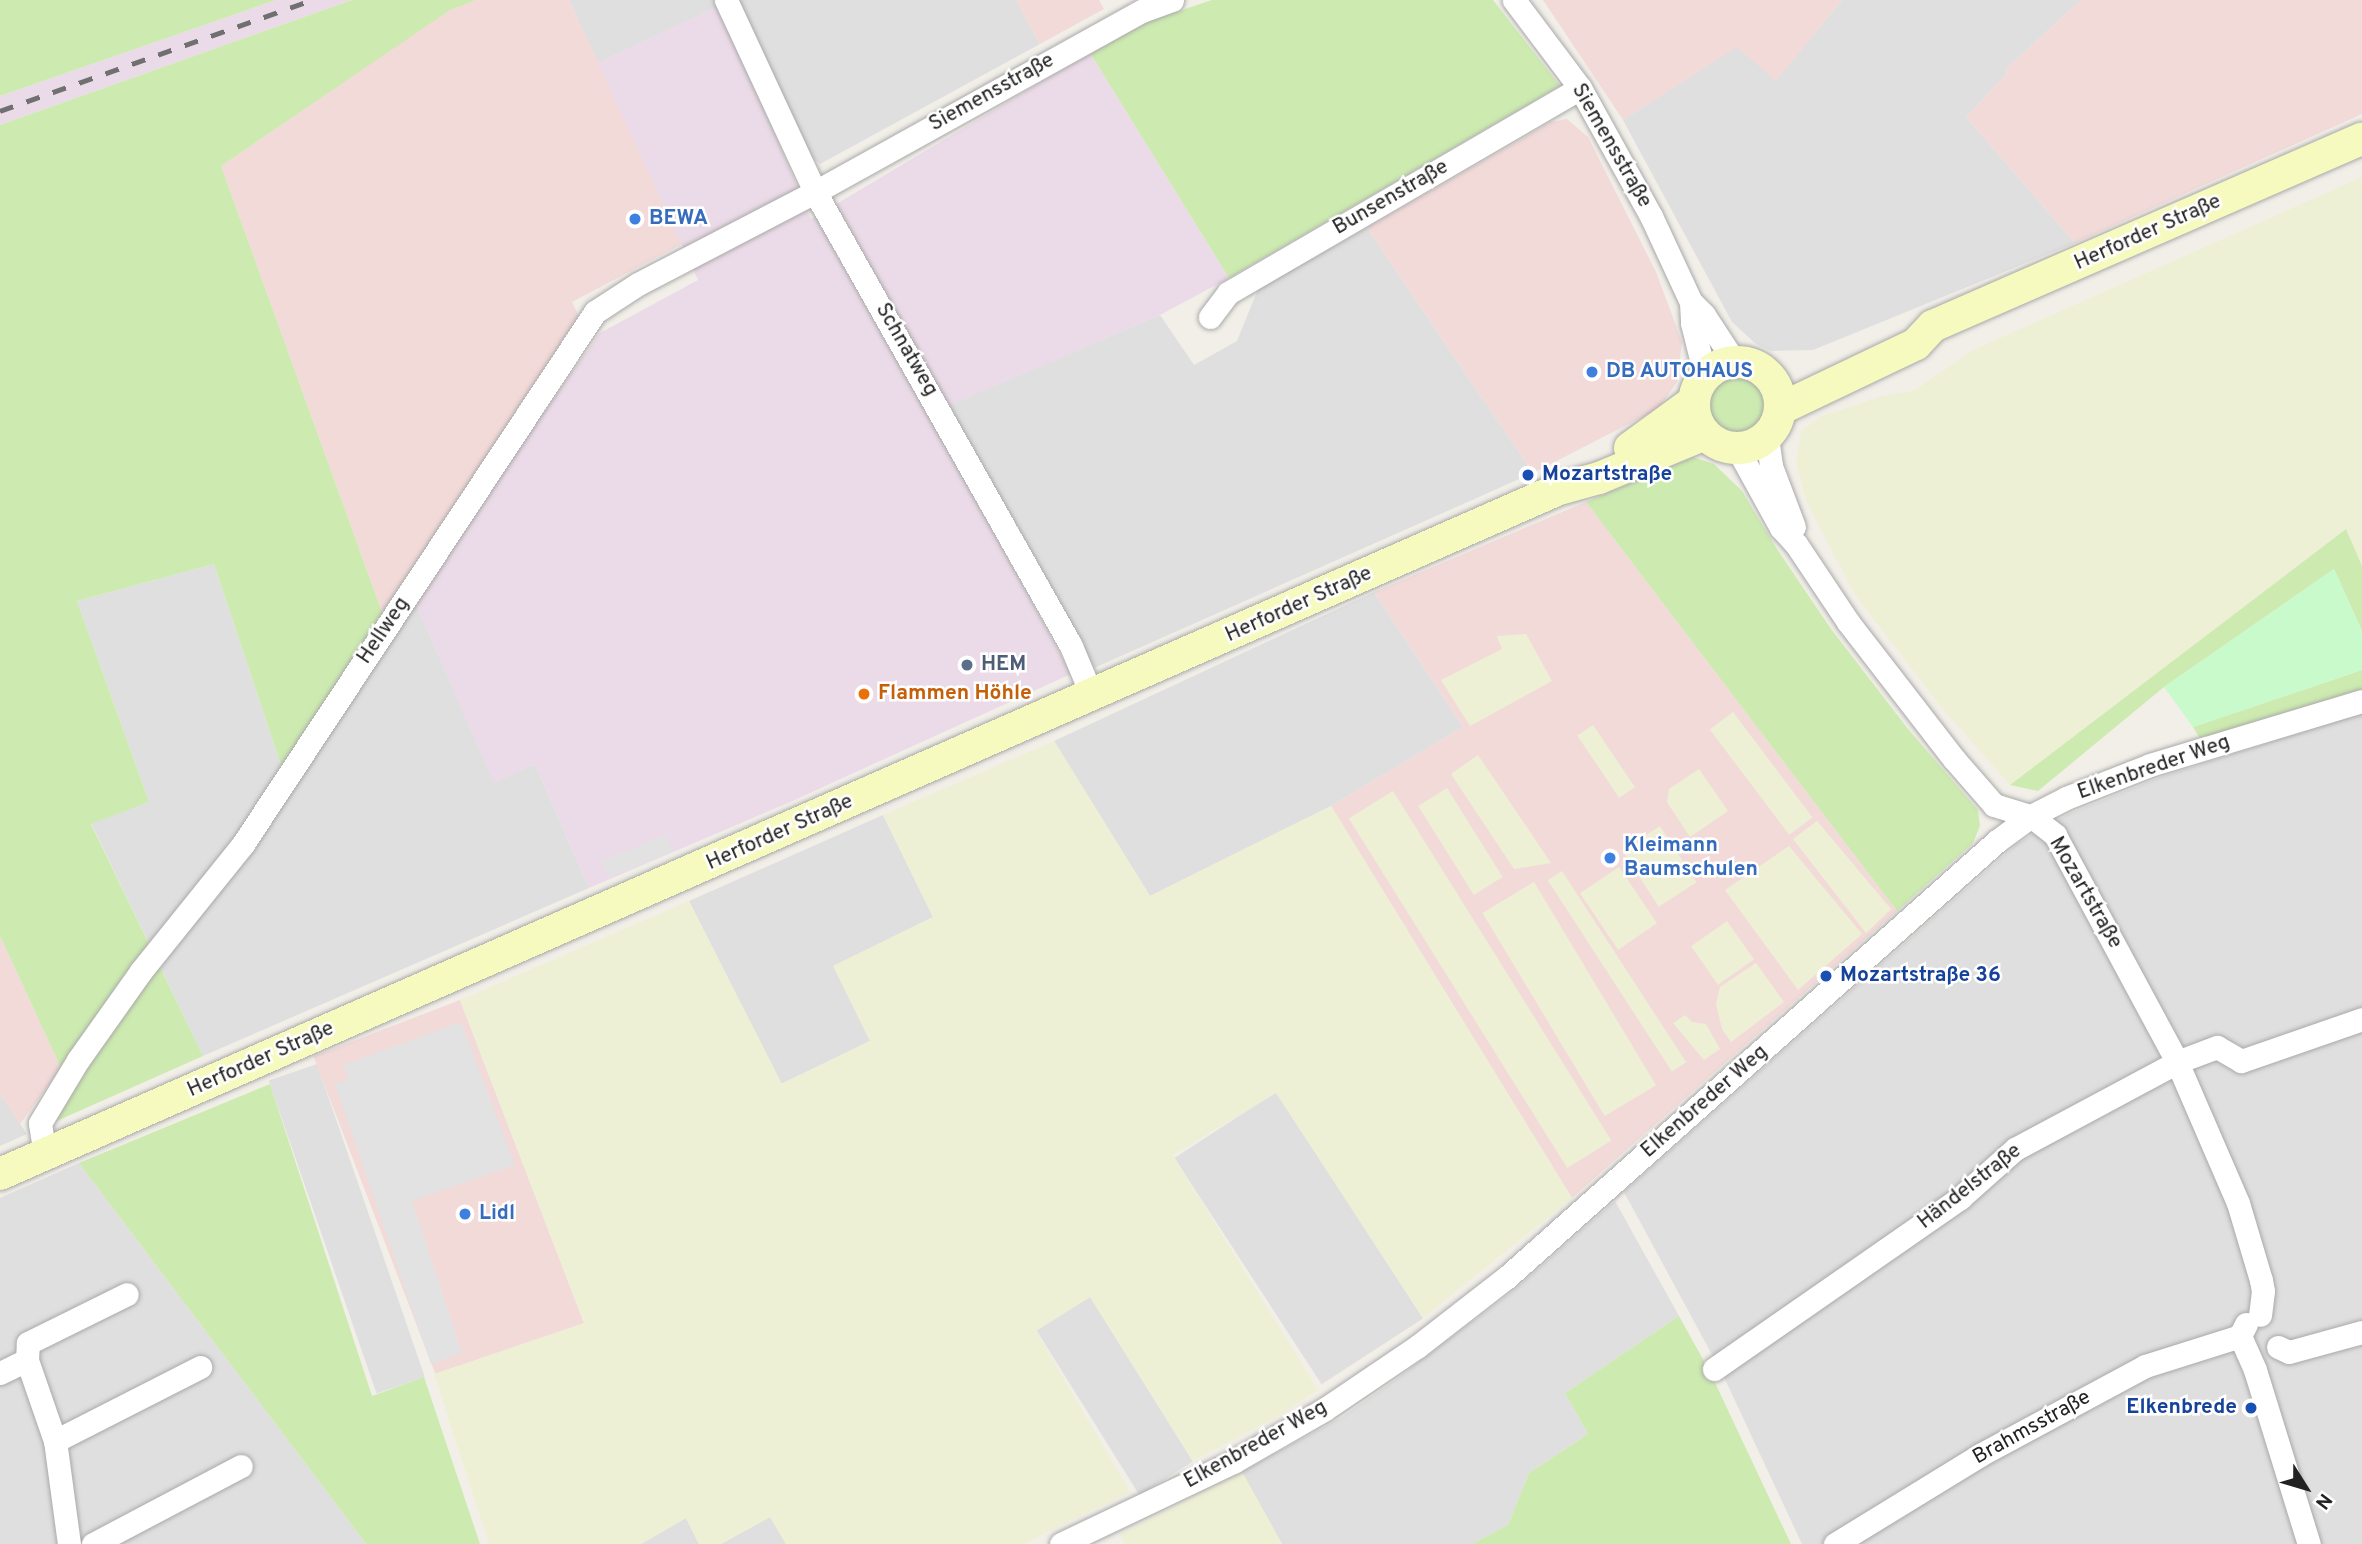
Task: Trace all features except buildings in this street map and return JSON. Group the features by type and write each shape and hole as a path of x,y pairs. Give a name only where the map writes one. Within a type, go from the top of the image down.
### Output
{"main road":[{"name":"Herforder Straße","path":"1773,423 1916,344 1933,326 2362,139"},
{"name":"Herforder Straße","path":"1772,378 1800,373 1909,326 1933,326"},
{"path":"1734,361 1755,365 1772,378 1779,393 1773,423 1753,445 1725,447 1705,435 1698,425 1699,388 1718,365 1734,361"},
{"name":"Herforder Straße","path":"1559,489 1594,465 1632,447 1699,388"},
{"name":"Herforder Straße","path":"0,1174 1559,489 1599,478 1705,435"}],"street":[{"name":"Schnatweg","path":"726,0 815,192 1071,646 1092,696"},
{"name":"Siemensstraße","path":"815,192 1142,11 1172,0"},
{"name":"Siemensstraße","path":"1514,0 1580,88 1651,216 1691,302 1699,388"},
{"name":"Bunsenstraße","path":"1210,317 1228,293 1580,88"},
{"name":"Hellweg","path":"45,1155 40,1123 78,1060 141,971 243,844 595,312 638,284 815,192"},
{"name":"Siemensstraße","path":"1691,302 1704,314 1734,361"},
{"name":"Mozartstraße","path":"1773,423 1771,466 1793,521 1796,544"},
{"name":"Mozartstraße","path":"1737,448 1782,528 1796,544 1848,622 1954,759 1994,804 2031,816 2055,835 2177,1062 2238,1203 2261,1280 2263,1291 2260,1315"},
{"name":"Elkenbreder Weg","path":"1062,1544 1233,1462 1325,1409 1418,1346 1507,1277 1997,841 2031,816 2067,798 2150,765 2362,701"},
{"name":"Händelstraße","path":"1714,1369 1960,1198 2015,1149 2177,1062 2217,1047 2241,1061 2362,1019"},
{"path":"69,1544 55,1441 27,1360 28,1343 127,1294"},
{"path":"2278,1347 2274,1326 2260,1315 2246,1322 2245,1346 2309,1544"},
{"path":"2245,1346 2278,1347 2289,1353 2362,1332"},
{"name":"Brahmsstraße","path":"1836,1544 1979,1455 2145,1366 2245,1346"},
{"path":"0,1373 27,1360"},
{"path":"55,1441 200,1367"},
{"path":"93,1544 241,1466"}],"shaded area":[{"path":"276,0 352,0 0,125 0,96"},
{"name":"BEWA","path":"476,0 569,0 684,243 572,302 582,322 383,615 221,166 450,9"},
{"path":"569,0 732,0 598,63"},
{"path":"734,0 1016,0 1040,44 820,164 807,153"},
{"path":"1016,0 1099,0 1104,9 1040,44"},
{"path":"1543,0 1842,0 1776,81 1737,47 1623,120"},
{"path":"1842,0 2081,0 2008,67 2005,76 1966,117 2075,243 1813,350 1771,351 1756,344 1732,322 1623,120 1737,46 1776,80"},
{"path":"2081,0 2362,0 2362,114 2075,243 1966,117 2005,76 2008,67"},
{"path":"720,5 811,219 1090,53 1229,278 1160,315 930,414 1071,674 788,803 589,888 535,764 494,783 413,597 600,333 698,280 598,63"},
{"path":"1567,119 1588,137 1656,272 1682,342 1677,382 1658,409 1533,473 1367,228 1551,122"},
{"path":"1367,228 1533,473 1094,668 949,405 1160,315 1194,365 1237,341 1258,289"},
{"name":"Kleimann Baumschulen","path":"1586,502 1897,911 1572,1198 1331,806 1463,727 1374,592"},
{"path":"214,564 282,768 413,597 494,782 535,764 589,888 203,1056 91,823 149,802 77,601"},
{"path":"1374,592 1463,727 1331,806 1150,896 1054,741"},
{"path":"2362,713 2362,1544 1802,1544 1723,1375 1624,1192 2018,843 2068,814 2158,778"},
{"path":"883,815 933,917 834,966 870,1041 781,1084 689,901"},
{"path":"666,835 673,852 609,878 602,861"},
{"path":"0,936 61,1068 20,1124 0,1094"},
{"path":"460,1000 584,1324 438,1380 313,1056"},
{"path":"461,1022 515,1165 412,1201 462,1353 431,1364 335,1084 349,1079 343,1065"},
{"path":"317,1064 425,1377 377,1394 269,1081"},
{"path":"1276,1092 1423,1318 1322,1384 1175,1158"},
{"path":"0,1094 27,1134 0,1146"},
{"path":"79,1163 366,1544 0,1544 0,1198"},
{"path":"1615,1201 1679,1316 1565,1393 1588,1434 1529,1473 1508,1525 1472,1544 1282,1544 1242,1472 1342,1417 1395,1380 1513,1291"},
{"path":"1090,1297 1193,1462 1139,1495 1037,1330"},
{"path":"770,1517 786,1544 721,1544"},
{"path":"686,1518 699,1544 641,1544"}],"green space":[{"path":"0,0 276,0 0,96"},
{"path":"352,0 476,0 450,10 221,166 383,615 282,768 214,564 77,601 149,802 91,824 203,1056 50,1124 61,1068 0,936 0,125"},
{"path":"1212,0 1493,0 1560,86 1229,278 1090,53 1149,21"},
{"path":"2362,177 2362,566 2346,529 2010,785 1942,708 1855,595 1806,501 1796,463 1801,432 1819,417 1880,397 1915,390 1973,350"},
{"path":"1730,376 1742,376 1752,380 1761,389 1765,411 1757,426 1742,434 1730,434 1720,430 1711,421 1707,411 1707,399 1711,389 1720,380"},
{"path":"1693,457 1714,464 1742,491 1831,629 1908,729 1978,810 1980,826 1973,843 1897,911 1586,502"},
{"path":"2346,529 2362,566 2362,631 2334,569 2164,687 2038,791 2010,785"},
{"path":"2334,569 2362,631 2362,670 2193,727 2164,687"},
{"path":"1526,634 1552,681 1470,726 1441,680 1502,649 1497,636"},
{"path":"2362,670 2362,690 2201,740 2193,727"},
{"path":"1733,712 1812,817 1789,835 1710,729"},
{"path":"1593,725 1635,787 1619,798 1577,736"},
{"path":"1054,741 1150,896 1331,806 1572,1198 1423,1318 1276,1093 1173,1155 1318,1390 1275,1418 1193,1461 1090,1297 1036,1331 1130,1492 1023,1544 786,1544 770,1517 721,1544 699,1544 686,1518 641,1544 489,1544 434,1374 584,1323 460,1000 689,901 782,1084 870,1041 833,966 933,917 883,815"},
{"path":"1478,755 1551,863 1514,869 1451,774"},
{"path":"1699,769 1728,811 1690,837 1667,802 1669,789"},
{"path":"1447,788 1503,877 1474,895 1418,806"},
{"path":"1393,791 1611,1140 1567,1168 1349,819"},
{"path":"1817,821 1891,909 1866,933 1793,839"},
{"path":"1660,826 1696,882 1659,907 1622,851"},
{"path":"1789,846 1862,934 1798,990 1725,890"},
{"path":"1619,867 1657,923 1618,950 1580,893"},
{"path":"1562,871 1686,1062 1672,1071 1548,880"},
{"path":"1534,882 1656,1085 1605,1116 1483,913"},
{"path":"1727,921 1754,960 1718,985 1691,946"},
{"path":"1756,963 1784,1002 1731,1042 1722,1029 1716,1005 1720,987"},
{"path":"1685,1015 1692,1022 1706,1024 1720,1049 1704,1060 1673,1023"},
{"path":"270,1084 372,1396 424,1377 480,1544 366,1544 79,1163"},
{"path":"1679,1316 1710,1372 1791,1544 1472,1544 1508,1525 1529,1473 1588,1434 1565,1393"},
{"path":"1242,1472 1282,1544 1125,1544 1120,1534"}],"railway":[{"path":"0,111 312,0"}],"place":[{"name":"BEWA","path":"635,219"},
{"name":"DB AUTOHAUS","path":"1592,372"},
{"name":"Mozartstraße","path":"1528,475"},
{"name":"HEM","path":"967,665"},
{"name":"Flammen Höhle","path":"864,694"},
{"name":"Kleimann Baumschulen","path":"1610,858"},
{"name":"Mozartstraße 36","path":"1826,976"},
{"name":"Lidl","path":"465,1214"},
{"name":"Elkenbrede","path":"2251,1408"}]}
